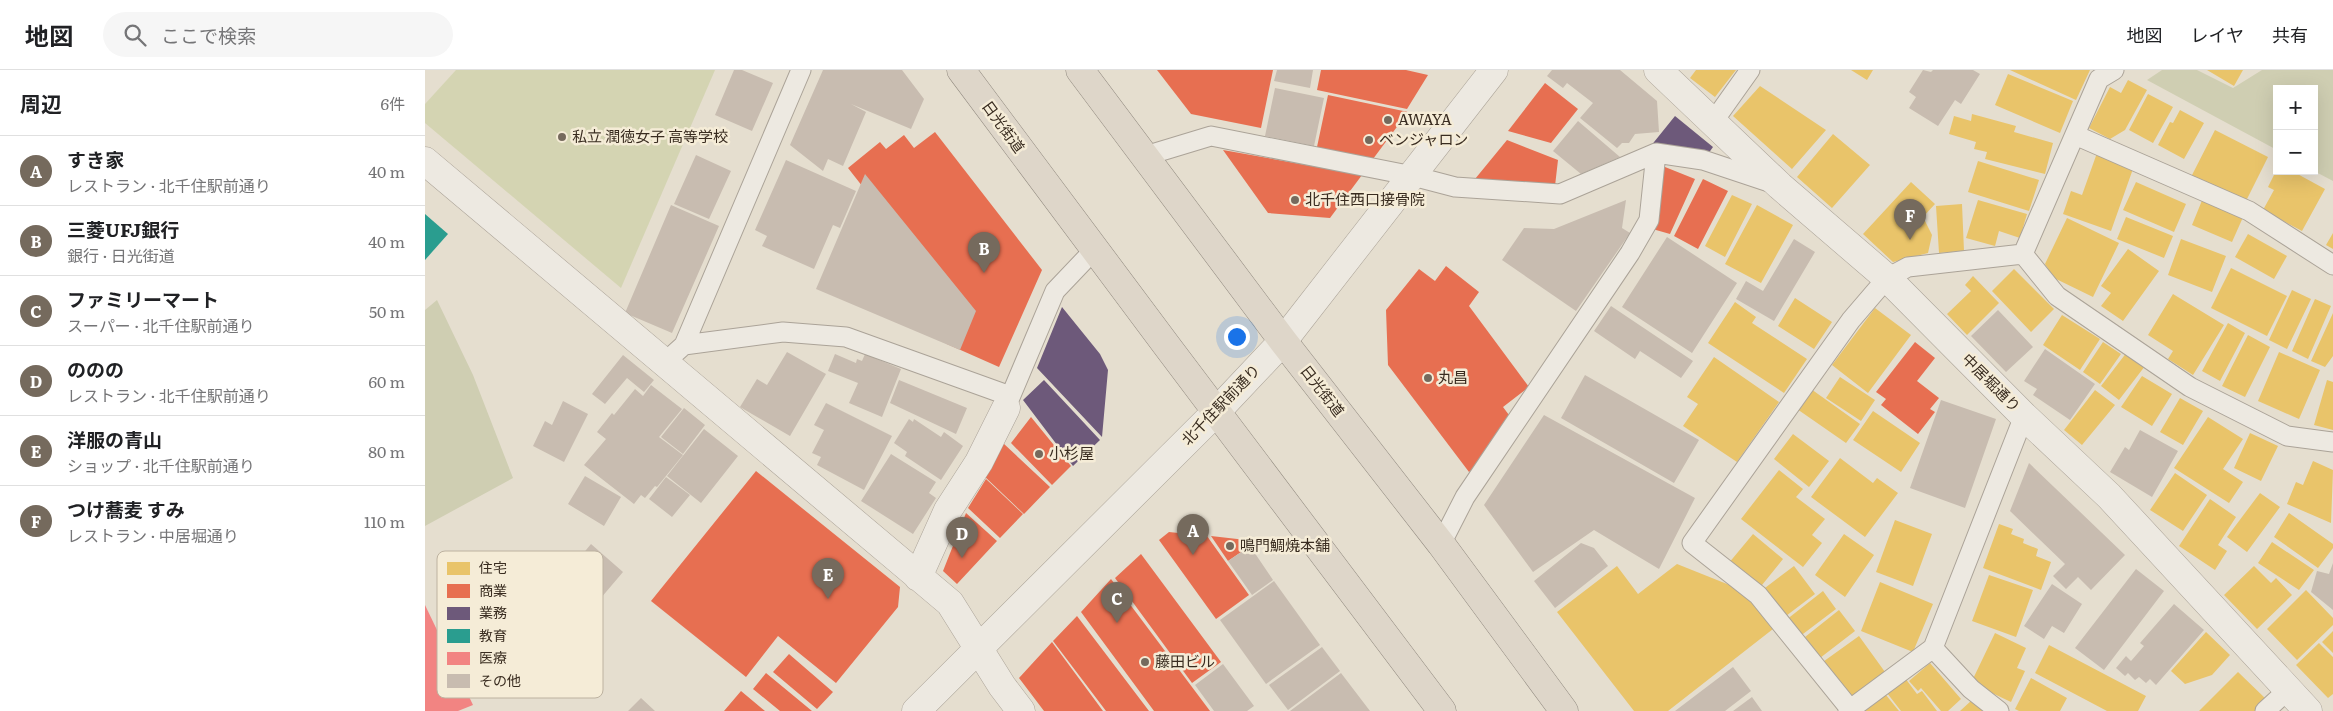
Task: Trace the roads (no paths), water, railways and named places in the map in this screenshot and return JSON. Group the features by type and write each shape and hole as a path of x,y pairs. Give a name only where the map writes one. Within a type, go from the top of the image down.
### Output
{"highway":[{"name":"日光街道","path":"961,70 1442,711"},
{"name":"日光街道","path":"1081,70 1283,341 1441,544 1565,711"}],"street":[{"name":"北千住駅前通り","path":"916,711 1217,411 1283,341 1494,70"},
{"name":"中居堀通り","path":"1658,70 1780,186 1887,278 2024,416 2109,496 2308,711"},
{"path":"425,162 950,603 1021,711"},
{"path":"917,577 948,510 979,462 1008,402"}],"lane":[{"path":"664,363 684,345 801,70"},
{"path":"1713,122 1750,70"},
{"path":"2023,254 2099,79 2109,71"},
{"path":"2075,135 2249,211 2333,265"},
{"path":"1145,156 1211,136 1413,176 1455,187 1560,194 1656,153 1703,160 1780,186"},
{"path":"1441,544 1465,497 1630,253 1649,220 1656,153"},
{"path":"684,345 783,332 846,337 1008,402 1055,291 1095,250"},
{"path":"2023,254 1908,267 1887,278 1851,320 1692,543 1758,595 1849,710 1933,648 2024,416"},
{"path":"2023,254 2057,296 2190,387 2287,436 2333,442"},
{"path":"1933,648 1971,689 1999,711"},
{"path":"2265,711 2289,689"}],"place":[{"name":"AWAYA","path":"1388,120"},
{"name":"私立 潤徳女子 高等学校","path":"562,137"},
{"name":"ベンジャロン","path":"1369,140"},
{"name":"北千住西口接骨院","path":"1295,200"},
{"name":"つけ蕎麦 すみ","path":"1910,240"},
{"name":"三菱UFJ銀行","path":"984,273"},
{"name":"丸昌","path":"1428,378"},
{"name":"小杉屋","path":"1039,454"},
{"name":"鳴門鯛焼本舗","path":"1230,546"},
{"name":"すき家","path":"1193,555"},
{"name":"ののの","path":"962,558"},
{"name":"洋服の青山","path":"828,599"},
{"name":"ファミリーマート","path":"1117,623"},
{"name":"藤田ビル","path":"1145,662"}]}
